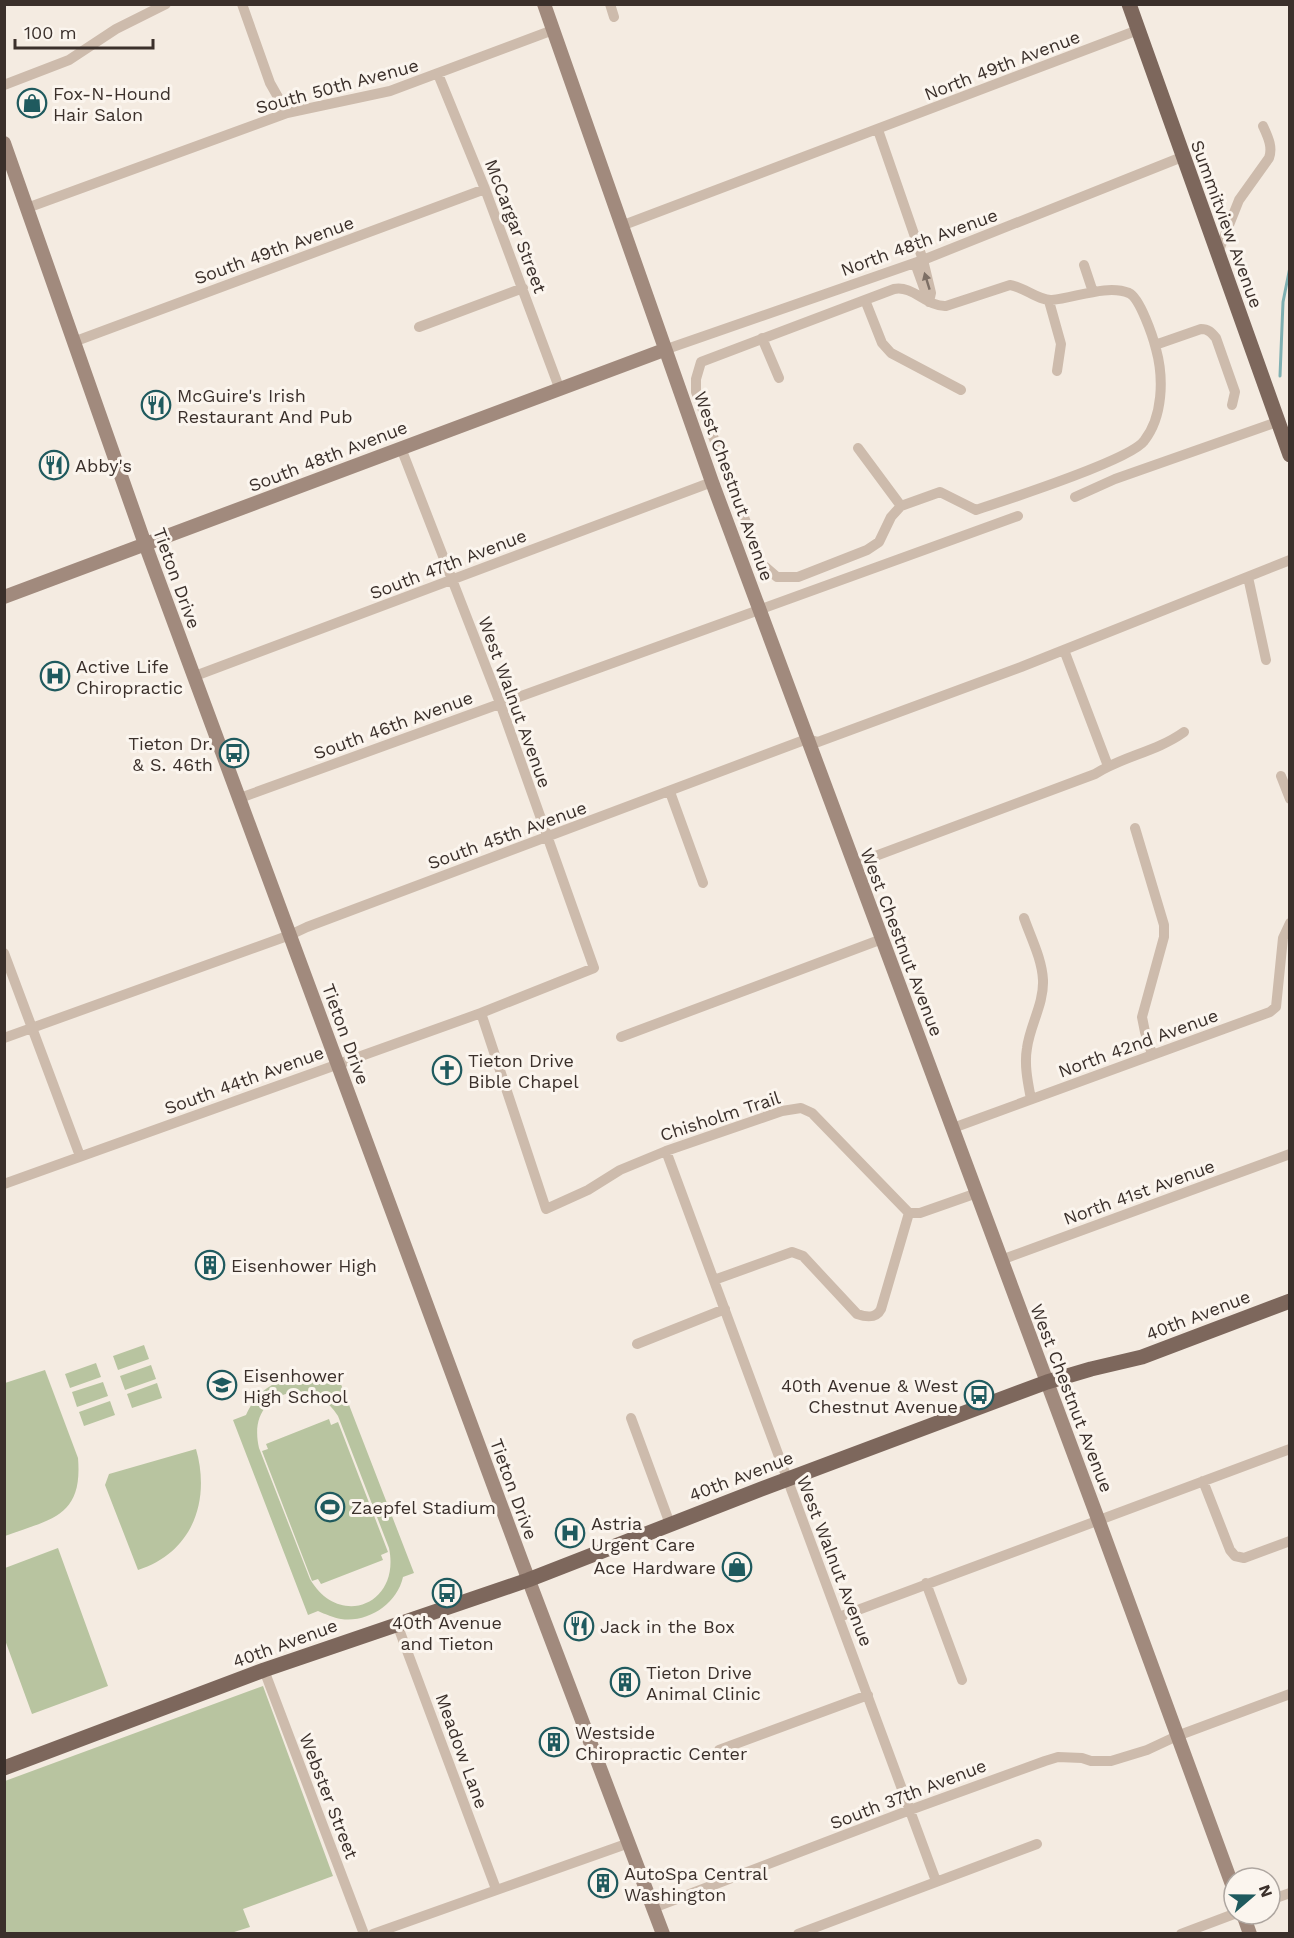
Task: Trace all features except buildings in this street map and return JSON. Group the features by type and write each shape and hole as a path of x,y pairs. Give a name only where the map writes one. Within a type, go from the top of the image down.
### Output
{"main road":[{"name":"Summitview Avenue","path":"1130,4 1182,157 1290,455"},
{"name":"40th Avenue","path":"4,1768 264,1670 528,1580 787,1479 1047,1383 1091,1369 1142,1358 1290,1301"}],"street":[{"path":"4,85 69,60 116,29 166,4"},
{"path":"242,4 270,83 287,113"},
{"path":"610,4 614,16"},
{"name":"West Chestnut Avenue","path":"545,5 712,482 1225,1866"},
{"name":"South 50th Avenue","path":"27,208 287,113 390,91 553,30"},
{"name":"North 49th Avenue","path":"621,226 1138,30"},
{"name":"McCargar Street","path":"438,74 485,189 560,390"},
{"path":"1217,255 1239,200 1272,152 1263,126"},
{"path":"878,130 929,302"},
{"name":"Tieton Drive","path":"4,142 145,544 528,1580 663,1934"},
{"name":"North 48th Avenue","path":"664,350 919,262 1182,157"},
{"name":"South 49th Avenue","path":"75,341 485,189"},
{"path":"1084,265 1093,292"},
{"path":"1010,285 1049,300 1119,290 1131,294 1137,301 1155,345 1162,370 1158,413 1152,429 1143,443 1130,452 1090,469 976,510 940,492 901,506 891,517 879,542 867,550 798,577 777,577 762,564 696,392 696,379 701,362 866,300 898,288 939,306 946,306 1010,285"},
{"path":"419,327 523,288"},
{"path":"866,300 882,343 891,353 961,390"},
{"path":"1049,300 1061,344 1058,371"},
{"path":"1155,345 1207,329 1216,338 1235,392 1232,405"},
{"path":"762,338 779,378"},
{"name":"South 48th Avenue","path":"4,597 664,350"},
{"path":"1075,497 1096,487 1277,422"},
{"name":"West Walnut Avenue","path":"401,448 500,704 594,968"},
{"path":"858,448 901,506"},
{"path":"1090,469 1096,487"},
{"name":"South 47th Avenue","path":"195,676 712,482"},
{"name":"South 46th Avenue","path":"240,798 1018,516"},
{"name":"South 45th Avenue","path":"4,1038 290,935 807,739 818,741 1021,667 1290,560"},
{"path":"1248,577 1266,660"},
{"path":"1064,650 1108,766"},
{"path":"854,864 1095,774 1108,766 1169,743 1184,732"},
{"path":"1281,776 1290,799"},
{"path":"670,792 703,883"},
{"path":"1135,828 1164,925 1164,937 1142,1017 1152,1054"},
{"path":"1024,918 1041,963 1043,981 1041,1000 1026,1049 1030,1099"},
{"name":"North 42nd Avenue","path":"953,1128 1270,1012 1276,1007 1286,955 1283,938 1290,923"},
{"path":"621,1037 882,939"},
{"path":"4,953 80,1156"},
{"name":"South 44th Avenue","path":"4,1184 481,1013 594,968"},
{"name":"Chisholm Trail","path":"481,1013 546,1209 588,1190 620,1170 666,1151 783,1111 801,1108 812,1113 909,1213"},
{"name":"West Walnut Avenue","path":"666,1151 936,1881"},
{"name":"North 41st Avenue","path":"1000,1260 1290,1154"},
{"path":"714,1280 792,1252 803,1256 857,1314 869,1317 879,1313 881,1309 909,1213 920,1213 977,1193"},
{"path":"637,1344 725,1309"},
{"path":"631,1418 670,1524"},
{"path":"839,1617 1290,1449"},
{"path":"1203,1481 1230,1550 1236,1556 1244,1558 1290,1541"},
{"path":"926,1583 962,1680"},
{"name":"Meadow Lane","path":"397,1624 496,1889"},
{"name":"Webster Street","path":"264,1670 364,1934"},
{"name":"South 37th Avenue","path":"653,1908 910,1810 1058,1757 1111,1761 1146,1750 1177,1736 1290,1694"},
{"path":"719,1750 868,1695"},
{"path":"373,1934 629,1843"},
{"path":"798,1934 1037,1844"},
{"path":"1181,1934 1222,1919"}],"green space":[{"path":"144,1345 149,1359 118,1370 113,1356"},
{"path":"96,1363 101,1377 70,1388 65,1374"},
{"path":"151,1365 156,1379 125,1390 120,1376"},
{"path":"45,1370 78,1458 75,1493 61,1513 37,1525 5,1536 5,1383"},
{"path":"296,1377 313,1379 325,1384 339,1379 414,1573 403,1577 395,1596 380,1610 361,1618 341,1619 318,1611 308,1615 233,1420 246,1415 265,1389","holes":["304,1392 326,1402 338,1416 389,1548 390,1568 386,1584 377,1596 365,1604 351,1606 336,1603 322,1594 310,1579 259,1448 257,1427 263,1410 269,1403 286,1394"]},
{"path":"103,1382 108,1396 77,1407 72,1392"},
{"path":"157,1383 162,1398 132,1408 127,1394"},
{"path":"110,1401 115,1415 84,1426 79,1412"},
{"path":"329,1419 331,1425 338,1422 388,1552 381,1555 383,1560 321,1584 318,1579 312,1581 262,1451 268,1449 266,1444"},
{"path":"196,1449 201,1487 193,1523 184,1538 172,1551 157,1562 138,1570 105,1485 109,1474"},
{"path":"58,1548 108,1686 32,1714 5,1640 5,1568"},
{"path":"263,1686 333,1876 243,1909 250,1927 231,1933 5,1933 5,1781"}],"waterway":[{"path":"1280,376 1283,302 1290,267"}],"place":[{"name":"Fox-N-Hound Hair Salon","path":"32,103"},
{"name":"McGuire's Irish Restaurant And Pub","path":"156,405"},
{"name":"Abby's","path":"54,465"},
{"name":"Active Life Chiropractic","path":"55,676"},
{"name":"Tieton Dr. & S. 46th","path":"234,753"},
{"name":"Tieton Drive Bible Chapel","path":"447,1070"},
{"name":"Eisenhower High","path":"210,1265"},
{"name":"Eisenhower High School","path":"222,1385"},
{"name":"40th Avenue & West Chestnut Avenue","path":"979,1395"},
{"name":"Zaepfel Stadium","path":"330,1507"},
{"name":"Astria Urgent Care","path":"570,1533"},
{"name":"Ace Hardware","path":"737,1567"},
{"name":"40th Avenue and Tieton","path":"447,1593"},
{"name":"Jack in the Box","path":"579,1626"},
{"name":"Tieton Drive Animal Clinic","path":"625,1682"},
{"name":"Westside Chiropractic Center","path":"554,1742"},
{"name":"AutoSpa Central Washington","path":"603,1883"}]}
